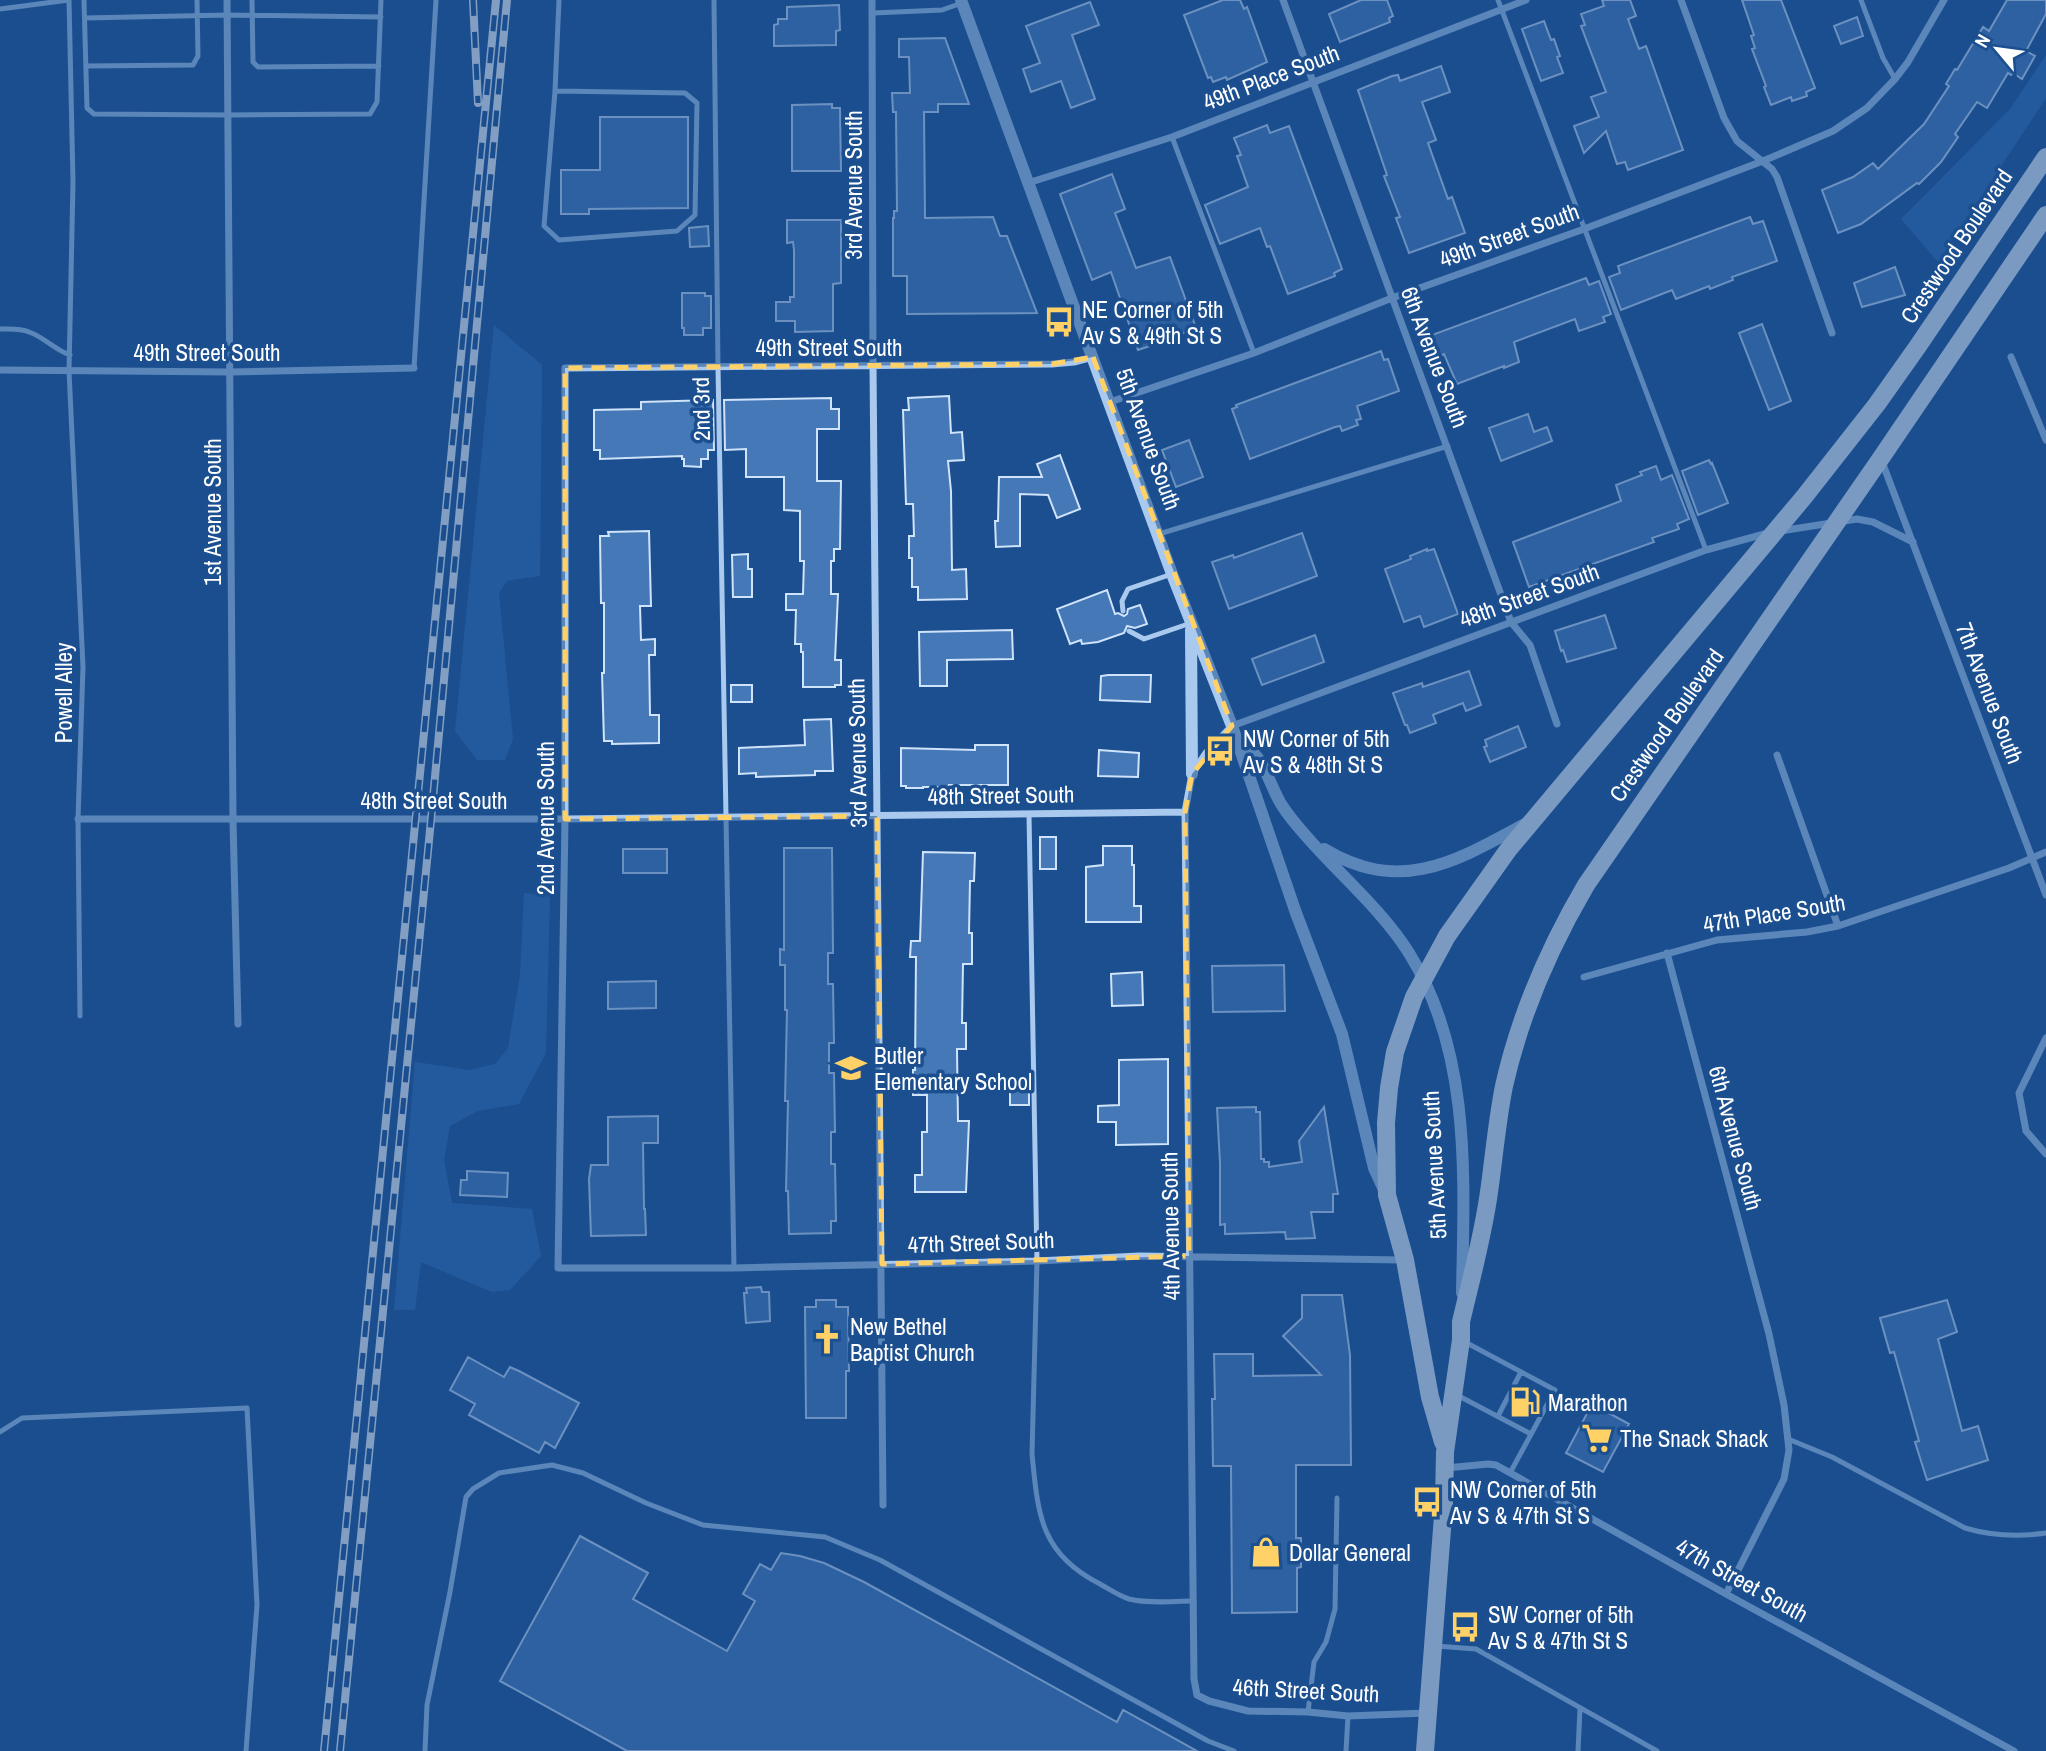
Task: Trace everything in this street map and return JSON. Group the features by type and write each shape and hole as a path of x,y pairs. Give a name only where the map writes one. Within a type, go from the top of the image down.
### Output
{"main road":[{"name":"Crestwood Boulevard","path":"1387,1195 1386,1124 1395,1052 1405,1018 1423,978 1465,908 1531,821 1833,461 1884,394 2046,157"},
{"name":"Crestwood Boulevard","path":"1461,1331 1489,1194 1504,1085 1524,1016 1567,916 1592,874 2046,215"},
{"name":"5th Avenue South","path":"1387,1195 1405,1260 1430,1397 1446,1460"},
{"name":"5th Avenue South","path":"1425,1751 1446,1460 1461,1331"}],"street":[{"name":"1st Avenue South","path":"227,0 233,820 238,1024"},
{"name":"3rd Avenue South","path":"872,0 883,1505"},
{"name":"6th Avenue South","path":"1283,0 1511,622 1530,645 1557,724"},
{"name":"49th Place South","path":"1028,183 1172,137 1526,0"},
{"path":"1681,0 1724,118 1737,141 1772,169 1777,177 1832,332"},
{"name":"49th Street South","path":"1110,402 1254,353 1392,298 1584,229 1815,140 1850,120 1882,94 1908,62 1944,0"},
{"name":"5th Avenue South","path":"961,2 1172,574 1233,731 1296,913 1342,1034 1374,1168 1387,1195"},
{"name":"49th Street South","path":"565,368 1063,363 1093,357"},
{"path":"2011,357 2046,440"},
{"name":"49th Street South","path":"0,370 230,372 414,368"},
{"name":"2nd Avenue South","path":"558,1268 565,819 565,368"},
{"name":"7th Avenue South","path":"1881,458 2046,895"},
{"path":"1834,524 1857,519 1873,522 1913,542"},
{"name":"48th Street South","path":"78,819 727,818 1185,812 1192,774 1206,753 1233,731 1511,622 1706,550 1774,532 1834,524"},
{"path":"1191,623 1192,774"},
{"name":"5th Avenue South","path":"1233,731 1257,757 1282,805 1306,836 1385,920 1408,952 1423,978 1443,1028 1458,1098 1464,1182 1461,1331"},
{"path":"1777,755 1838,926"},
{"name":"4th Avenue South","path":"1185,812 1194,1639"},
{"path":"1306,836 1330,853 1355,864 1382,871 1410,872 1453,860 1531,821"},
{"name":"47th Place South","path":"1584,977 1717,940 1807,932 1838,926 2009,868 2046,852"},
{"name":"6th Avenue South","path":"1667,953 1769,1334 1784,1405 1788,1439 1784,1479 1726,1594"},
{"path":"2046,1038 2020,1093 2026,1131 2046,1154"},
{"name":"47th Street South","path":"558,1268 734,1268 1139,1256 1405,1260"},
{"name":"47th Street South","path":"1446,1460 1496,1465 2014,1751"},
{"name":"46th Street South","path":"1194,1639 1194,1679 1197,1695 1209,1701 1248,1711 1348,1716 1427,1713"}],"lane":[{"path":"0,9 69,0"},
{"name":"Powell Alley","path":"69,0 73,182 69,371 83,667 78,819 80,1016"},
{"path":"84,0 87,108 94,114 228,115 370,114 377,102 381,0"},
{"path":"86,66 193,65 198,56 197,0"},
{"path":"252,0 253,62 258,67 379,66"},
{"path":"414,368 436,0"},
{"path":"555,91 685,93 697,103 695,215 677,231 559,240 544,226 559,0"},
{"name":"2nd 3rd","path":"714,0 734,1268"},
{"path":"1498,0 1706,550"},
{"path":"1861,0 1883,58 1895,79"},
{"path":"873,13 942,10 961,2"},
{"path":"85,18 227,15 382,17"},
{"path":"1172,137 1254,353"},
{"path":"0,329 29,332 70,355"},
{"path":"1158,535 1448,446"},
{"path":"1123,611 1122,601 1128,589 1172,574"},
{"path":"1129,631 1144,639 1191,623"},
{"path":"1029,814 1037,1261 1032,1454 1035,1484 1046,1534 1075,1570 1128,1599 1194,1601"},
{"path":"1461,1331 1521,1372 1555,1390 1510,1473"},
{"path":"1498,1416 1521,1372"},
{"path":"1453,1394 1531,1434"},
{"path":"0,1432 22,1418 247,1408 257,1605 246,1751"},
{"path":"1788,1439 1832,1457 1965,1528 2009,1536 2046,1533"},
{"path":"425,1751 427,1705 466,1497 473,1489 499,1472 552,1465 583,1473 646,1503 703,1525 825,1537 880,1560 1208,1741 1234,1751"},
{"path":"1308,1712 1314,1662 1326,1642 1335,1609 1337,1498"},
{"path":"1433,1645 1476,1649 1657,1751"},
{"path":"1578,1751 1580,1709"},
{"path":"1346,1751 1348,1716"}],"highlighted area":[{"path":"1093,357 1232,726 1192,774 1185,812 1189,1256 882,1264 877,816 565,819 565,368 1052,364"}],"shaded area":[{"path":"2046,55 2046,98 1938,262 1901,219 2010,109"},
{"path":"494,325 542,365 540,576 507,581 499,593 513,739 505,760 477,760 455,731"},
{"path":"524,893 550,895 546,1053 519,1104 478,1111 450,1126 444,1160 452,1203 532,1209 541,1256 510,1290 492,1292 421,1262 415,1310 394,1310 415,1062 469,1070 495,1064 508,1048 520,975"}],"building":[{"path":"1223,0 1240,0 1244,9 1247,7 1267,62 1227,80 1226,77 1213,82 1211,77 1208,78 1184,15"},
{"path":"1361,0 1387,0 1393,16 1389,18 1390,22 1340,42 1329,14"},
{"path":"1602,0 1630,0 1636,16 1628,19 1639,49 1646,46 1683,150 1628,170 1625,162 1617,164 1606,131 1584,153 1574,126 1599,117 1591,97 1606,92 1581,26 1585,25 1581,14 1604,6"},
{"path":"1742,0 1781,0 1815,88 1806,92 1807,96 1792,101 1791,97 1771,105 1752,49 1755,48 1751,36 1754,35"},
{"path":"2007,0 2046,0 2046,14 2026,51 2035,56 2022,79 2008,73 1987,108 1977,102 1955,134 1958,137 1941,162 1919,184 1861,224 1838,233 1822,190 1853,177 1873,163 1878,169 1924,124 1983,27 1989,31"},
{"path":"1090,2 1099,25 1072,35 1095,99 1071,108 1061,81 1031,92 1023,69 1040,63 1026,26"},
{"path":"839,5 840,30 836,31 836,45 774,46 774,25 778,24 778,19 787,19 787,7"},
{"path":"1857,17 1863,36 1841,44 1834,26"},
{"path":"1544,21 1551,40 1554,39 1563,73 1541,81 1522,29"},
{"path":"945,38 969,104 938,104 938,112 924,112 925,218 993,217 1000,236 1007,236 1037,313 907,314 907,276 893,276 893,218 894,211 897,211 896,112 893,112 892,93 910,93 909,57 899,57 899,39"},
{"path":"1441,66 1450,92 1422,102 1436,140 1428,143 1448,199 1452,197 1465,233 1409,253 1396,218 1400,217 1384,176 1387,175 1358,90 1392,76 1398,75 1400,81"},
{"path":"832,104 832,108 840,108 841,171 792,171 792,105"},
{"path":"600,117 688,117 688,208 589,209 589,214 561,214 561,170 600,170"},
{"path":"1267,125 1270,133 1289,126 1342,269 1334,273 1335,276 1288,294 1270,246 1267,247 1260,228 1220,244 1205,205 1248,187 1234,138"},
{"path":"1112,174 1125,209 1115,213 1136,268 1170,257 1196,328 1181,336 1138,350 1111,272 1092,280 1060,194"},
{"path":"1750,217 1753,224 1763,221 1777,261 1732,277 1733,280 1710,289 1709,286 1676,299 1672,290 1621,310 1609,277 1620,273 1618,266"},
{"path":"787,220 841,220 841,283 833,284 833,331 795,332 795,321 776,321 776,302 790,302 790,297 794,297 794,250 793,242 787,243"},
{"path":"708,226 709,246 690,247 689,228"},
{"path":"1895,267 1905,295 1862,307 1854,283"},
{"path":"1586,278 1589,285 1599,281 1611,314 1603,317 1605,322 1579,331 1575,319 1514,342 1519,362 1457,384 1444,354 1440,356 1432,335"},
{"path":"682,293 705,293 705,296 711,296 711,328 703,328 703,335 684,335"},
{"path":"1762,324 1791,401 1769,410 1739,333"},
{"path":"1381,351 1384,360 1388,359 1399,391 1357,406 1361,419 1356,420 1358,425 1342,431 1340,426 1335,427 1250,459 1232,409 1237,407 1236,405"},
{"path":"949,396 951,433 962,432 964,460 948,461 952,570 966,569 967,599 918,600 918,587 912,587 912,558 909,558 909,536 914,536 913,504 906,504 903,410 909,410 908,398"},
{"path":"831,398 831,409 839,409 839,429 817,429 817,481 841,481 840,549 834,549 834,561 831,561 831,594 838,594 835,660 841,660 841,685 803,687 803,652 801,644 795,644 796,610 786,610 786,594 803,594 804,561 800,561 800,511 784,510 784,477 746,477 746,449 725,450 724,400"},
{"path":"713,400 714,450 708,450 708,459 701,459 701,467 684,466 682,456 600,459 600,450 594,450 594,410 641,409 641,402"},
{"path":"1528,414 1534,432 1547,427 1552,441 1501,461 1489,428"},
{"path":"1189,440 1203,477 1176,487 1162,450"},
{"path":"1060,455 1080,509 1057,518 1048,495 1020,494 1020,546 996,547 995,521 998,521 999,477 1042,477 1037,464"},
{"path":"1709,460 1728,503 1698,515 1682,471"},
{"path":"1656,466 1661,480 1672,475 1689,519 1677,524 1679,529 1652,538 1654,542 1529,587 1513,542 1621,501 1616,485 1642,475 1640,472"},
{"path":"649,531 651,606 640,606 641,640 655,639 655,655 649,655 650,715 659,715 659,743 612,744 612,741 604,741 604,603 601,603 600,536 609,536 608,532"},
{"path":"1302,533 1317,576 1229,609 1212,562 1233,555 1234,558"},
{"path":"1434,549 1458,614 1424,627 1420,616 1404,622 1385,569 1411,559 1410,556"},
{"path":"748,554 748,569 752,569 752,597 733,597 732,555"},
{"path":"1107,590 1115,614 1124,616 1128,609 1140,605 1147,624 1135,628 1127,626 1124,633 1098,642 1082,644 1081,640 1070,644 1057,609"},
{"path":"1605,615 1616,648 1567,662 1555,631"},
{"path":"1012,630 1013,659 947,660 947,686 920,686 919,632"},
{"path":"1315,635 1324,662 1262,685 1252,659"},
{"path":"1469,671 1481,705 1466,711 1463,703 1435,714 1436,723 1410,733 1393,693 1422,683 1423,687"},
{"path":"1151,675 1150,702 1100,700 1101,676"},
{"path":"731,685 752,685 752,702 731,702"},
{"path":"831,719 833,771 815,771 815,775 756,777 756,773 739,774 739,748 805,745 804,720"},
{"path":"1518,726 1526,747 1490,762 1484,747 1487,746 1485,740"},
{"path":"975,745 1008,745 1008,785 923,788 901,786 901,748 975,750"},
{"path":"1099,750 1139,753 1138,777 1098,776"},
{"path":"1040,837 1056,837 1056,869 1040,869"},
{"path":"1103,846 1132,846 1134,906 1141,906 1141,922 1086,922 1086,867 1103,865"},
{"path":"784,848 832,848 833,953 828,953 828,984 833,984 834,1043 829,1043 829,1073 834,1073 835,1132 831,1132 831,1164 835,1164 836,1221 831,1221 831,1233 789,1234 786,1191 788,1101 785,1101 787,1010 785,965 780,965 780,949 784,950"},
{"path":"623,849 667,849 667,873 623,873"},
{"path":"923,852 975,853 974,881 970,881 969,933 972,933 972,964 963,964 962,1023 966,1023 966,1049 957,1049 958,1121 969,1121 966,1192 915,1192 915,1175 922,1175 922,1132 927,1132 927,1095 913,1095 916,957 910,957 911,941 920,941"},
{"path":"1284,965 1285,1011 1213,1012 1212,966"},
{"path":"1142,972 1143,1005 1112,1006 1111,974"},
{"path":"656,981 656,1008 608,1009 608,982"},
{"path":"1168,1059 1168,1144 1116,1145 1116,1122 1098,1122 1098,1106 1119,1105 1119,1060"},
{"path":"1010,1083 1029,1083 1029,1105 1010,1105"},
{"path":"1256,1107 1256,1112 1260,1112 1261,1159 1269,1162 1269,1167 1302,1162 1299,1141 1324,1107 1338,1194 1333,1194 1333,1212 1311,1212 1315,1238 1286,1239 1285,1232 1225,1234 1225,1224 1220,1225 1217,1108"},
{"path":"658,1116 658,1143 643,1143 646,1235 591,1236 591,1165 608,1165 608,1117"},
{"path":"467,1171 508,1173 507,1197 460,1195 461,1180 467,1180"},
{"path":"761,1287 762,1292 769,1292 770,1321 746,1323 746,1288"},
{"path":"1302,1295 1342,1295 1350,1355 1351,1465 1296,1465 1296,1538 1301,1538 1301,1567 1297,1568 1297,1612 1232,1613 1231,1466 1213,1466 1214,1354 1253,1354 1253,1376 1321,1375 1283,1336 1302,1318"},
{"name":"New Bethel Baptist Church","path":"816,1300 836,1300 836,1307 848,1307 849,1371 846,1371 846,1418 806,1418 805,1307 816,1307"},
{"path":"1947,1300 1957,1332 1938,1339 1962,1431 1978,1426 1988,1460 1927,1480 1915,1442 1919,1441 1894,1352 1890,1353 1880,1318"},
{"path":"468,1357 504,1377 510,1367 579,1403 555,1448 545,1442 539,1453 469,1415 475,1404 450,1390"},
{"name":"The Snack Shack","path":"1592,1404 1629,1424 1603,1472 1566,1453"},
{"path":"580,1536 648,1573 633,1599 727,1651 755,1601 743,1594 760,1564 771,1570 781,1553 800,1556 824,1563 864,1582 1117,1722 1123,1710 1197,1751 627,1751 500,1681"}],"railway":[{"path":"473,0 478,103"},
{"path":"324,1751 496,0"},
{"path":"340,1751 431,820 507,0"}],"place":[{"name":"NE Corner of 5th Av S & 49th St S","path":"1059,322"},
{"name":"NW Corner of 5th Av S & 48th St S","path":"1220,751"},
{"name":"Butler Elementary School","path":"851,1068"},
{"name":"New Bethel Baptist Church","path":"827,1339"},
{"name":"Marathon","path":"1525,1402"},
{"name":"The Snack Shack","path":"1597,1438"},
{"name":"NW Corner of 5th Av S & 47th St S","path":"1427,1502"},
{"name":"Dollar General","path":"1266,1552"},
{"name":"SW Corner of 5th Av S & 47th St S","path":"1465,1627"}]}
